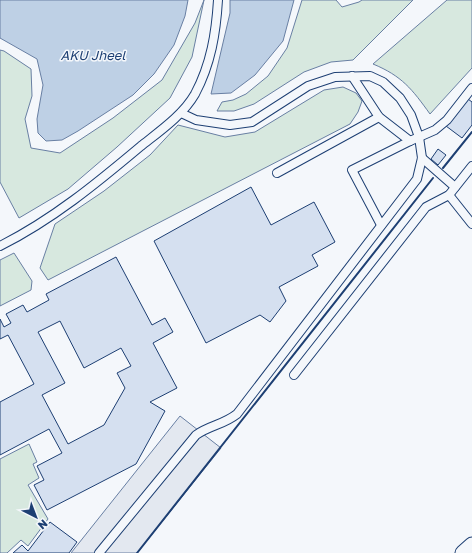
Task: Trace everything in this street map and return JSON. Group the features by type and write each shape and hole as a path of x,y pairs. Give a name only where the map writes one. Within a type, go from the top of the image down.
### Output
{"street":[{"path":"463,553 472,545"}],"lane":[{"path":"0,246 56,214 110,172 181,113 195,95 205,72 212,48 217,21 218,0"},
{"path":"352,76 379,117 410,141"},
{"path":"99,553 196,434 203,429 229,420 236,414 417,179 422,158 419,137 411,115 400,98 383,82 370,76 335,77 308,86 252,122 230,125 196,120 181,113"},
{"path":"382,225 352,170 435,130 447,120 472,88"},
{"path":"277,173 379,117"},
{"path":"422,158 455,187"},
{"path":"294,375 426,207 449,195 472,166"},
{"path":"449,195 472,224"}],"shaded area":[{"path":"204,0 192,57 170,98 117,147 68,189 19,218 0,182 0,50 4,51 31,69 32,96 25,119 31,148 60,153 113,118 162,80 195,23"},
{"path":"302,0 336,0 342,7 362,0 413,0 353,60 331,62 304,72 254,104 234,111 217,111 222,102 233,100 246,94 268,76 287,48"},
{"path":"447,0 472,0 472,68 430,114 418,97 406,84 392,73 373,64"},
{"path":"343,87 356,93 362,101 358,112 350,124 48,280 40,268 55,224 104,191 150,155 178,125 225,137 255,132 324,90"},
{"path":"14,253 32,281 31,290 0,306 0,260"},
{"path":"180,416 221,448 137,553 71,553"},
{"path":"29,444 37,462 33,464 39,478 28,485 48,519 28,546 21,540 7,553 0,553 0,459"}],"water":[{"name":"AKU Jheel","path":"0,0 188,0 185,16 174,45 154,74 133,95 62,140 46,141 38,133 37,119 43,85 37,59 0,38"},
{"path":"230,0 294,0 283,41 255,75 231,93 211,94 230,13"}],"building":[{"path":"468,99 472,102 472,125 462,138 446,126"},
{"path":"438,149 446,155 438,165 431,159"},
{"path":"251,187 271,225 314,202 335,242 312,255 318,266 279,287 286,301 270,322 260,315 206,343 154,241"},
{"path":"116,257 152,325 165,318 173,332 153,343 177,388 150,402 165,411 136,464 47,510 34,485 44,480 37,466 62,453 49,429 0,455 0,402 34,384 8,335 0,339 0,319 4,327 11,323 6,314 23,305 27,312 49,300 46,294","holes":["60,321 84,368 121,348 131,366 117,373 125,388 104,425 68,444 42,395 65,383 38,332"]},
{"path":"50,522 77,542 69,553 13,553 22,545 28,551"}],"wall":[{"path":"443,168 472,132"},
{"path":"137,553 433,178"}]}
